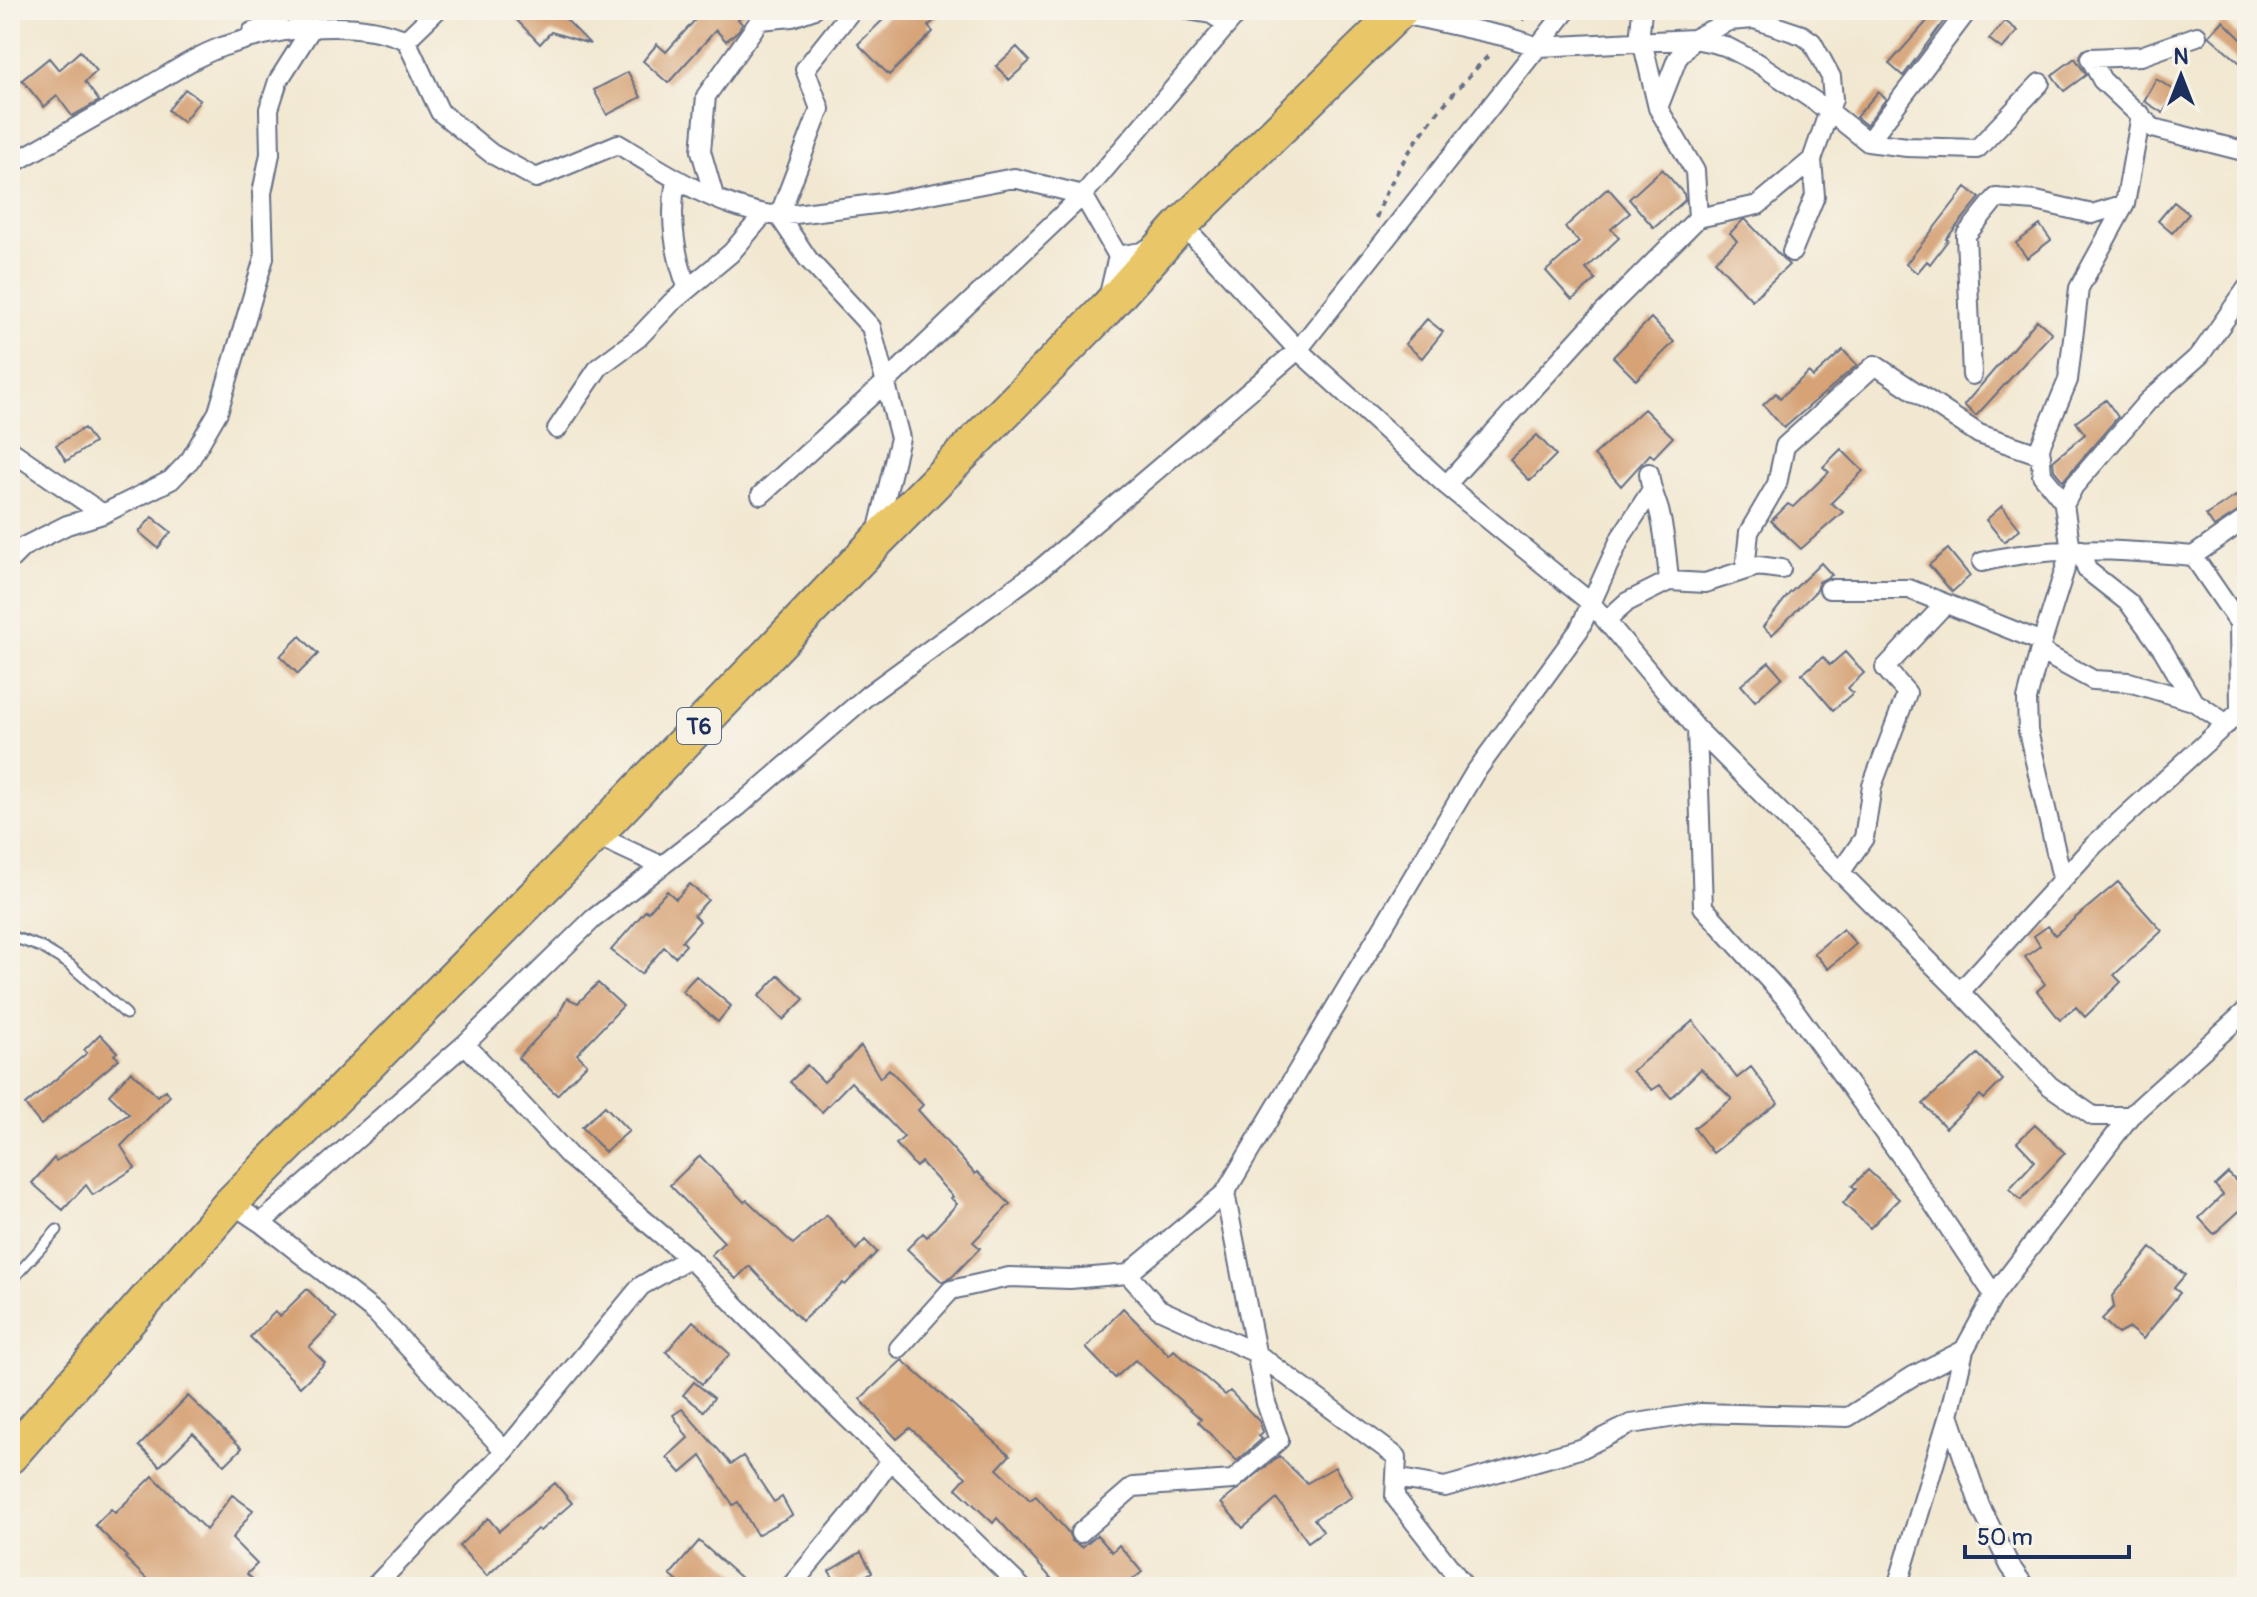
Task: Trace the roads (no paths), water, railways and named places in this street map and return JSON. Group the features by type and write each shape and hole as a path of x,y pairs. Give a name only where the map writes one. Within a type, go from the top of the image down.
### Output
{"highway":[{"name":"T6","path":"10,1456 231,1203 595,835 874,544 1105,310 1182,224 1399,12"}],"street":[{"path":"10,165 194,60 230,44 242,35 267,27 286,10"},
{"path":"406,40 437,10"},
{"path":"714,196 701,151 706,96 760,20 792,17 812,10"},
{"path":"557,429 599,367 638,338 772,215 820,109 805,69 852,10"},
{"path":"1188,10 1234,17"},
{"path":"261,1223 465,1044 593,919 739,806 868,695 1039,570 1298,350 1567,10"},
{"path":"1642,10 1640,32 1658,108 1695,171 1698,218"},
{"path":"1868,142 1968,10"},
{"path":"1399,12 1539,47 1644,44 1693,39 1725,46 1758,63 1829,111 1868,142 1907,147 1977,149 2040,83"},
{"path":"761,495 885,383 1083,195 1234,17"},
{"path":"1658,108 1677,59 1693,39 1729,21 1740,19 1771,23 1812,42 1831,77 1834,94 1812,160 1815,196 1792,252"},
{"path":"230,44 311,29 385,31 406,40 440,112 492,154 536,178 618,144 689,188 772,215 883,203 1014,178 1083,195 1117,256 1105,310"},
{"path":"10,560 23,547 67,525 103,514 171,480 190,460 218,412 264,258 262,193 270,154 269,109 278,81 311,29"},
{"path":"2197,36 2141,56 2090,58 2102,80 2153,128 2247,152"},
{"path":"2141,115 2125,204 2079,288 2068,380 2040,447 2042,475 2064,502 2076,550 2087,570 2129,603 2163,650 2193,701"},
{"path":"1446,485 1598,318 1698,218 1758,205 1812,160"},
{"path":"676,180 671,204 673,231 679,266 688,289"},
{"path":"1972,375 1966,235 1996,198 2036,201 2092,214 2125,204"},
{"path":"772,215 871,327 900,438 874,544"},
{"path":"1117,256 1142,252 1182,224 1298,350 1446,485 1591,603 1697,729 2050,1086 2093,1116 2130,1116"},
{"path":"2064,502 2074,486 2148,401 2200,355 2247,288"},
{"path":"1745,570 1749,532 1777,484 1785,446 1875,365 1979,434 2041,455"},
{"path":"10,450 103,514"},
{"path":"899,1348 951,1290 1009,1277 1070,1279 1128,1274 1225,1193 1474,774 1579,630 1650,482 1664,536 1669,581"},
{"path":"1982,562 2010,556 2076,550 2193,556 2247,518"},
{"path":"2062,878 2026,717 2027,699 2041,646 2076,550"},
{"path":"1960,992 2094,845 2238,713 2239,623 2193,556"},
{"path":"1606,621 1627,602 1669,581 1705,583 1758,566 1781,569"},
{"path":"1829,589 1909,589 2041,646 2093,680 2129,682 2238,713"},
{"path":"1840,873 1864,838 1872,786 1907,693 1885,668 1944,605"},
{"path":"1697,729 1703,907 1788,1001 1903,1159 1994,1295"},
{"path":"595,835 662,866"},
{"path":"1897,1587 1949,1415 1964,1350 1994,1295 2130,1116 2247,1010"},
{"path":"465,1044 570,1157 689,1258 890,1461 984,1548 1021,1587"},
{"path":"1080,1533 1133,1487 1233,1480 1279,1440 1266,1403 1225,1193"},
{"path":"231,1203 376,1313 505,1451"},
{"path":"374,1587 505,1451 641,1286 689,1258"},
{"path":"1128,1274 1159,1309 1256,1353 1397,1457 1395,1497 1465,1587"},
{"path":"1396,1478 1445,1487 1583,1448 1631,1424 1701,1413 1848,1417 1913,1376 1964,1350"},
{"path":"1949,1415 1980,1506 2010,1566 2025,1587"},
{"path":"790,1587 857,1507 890,1461"}],"lane":[{"path":"10,936 41,947 69,964 126,1014"},
{"path":"10,1282 57,1230"}]}
